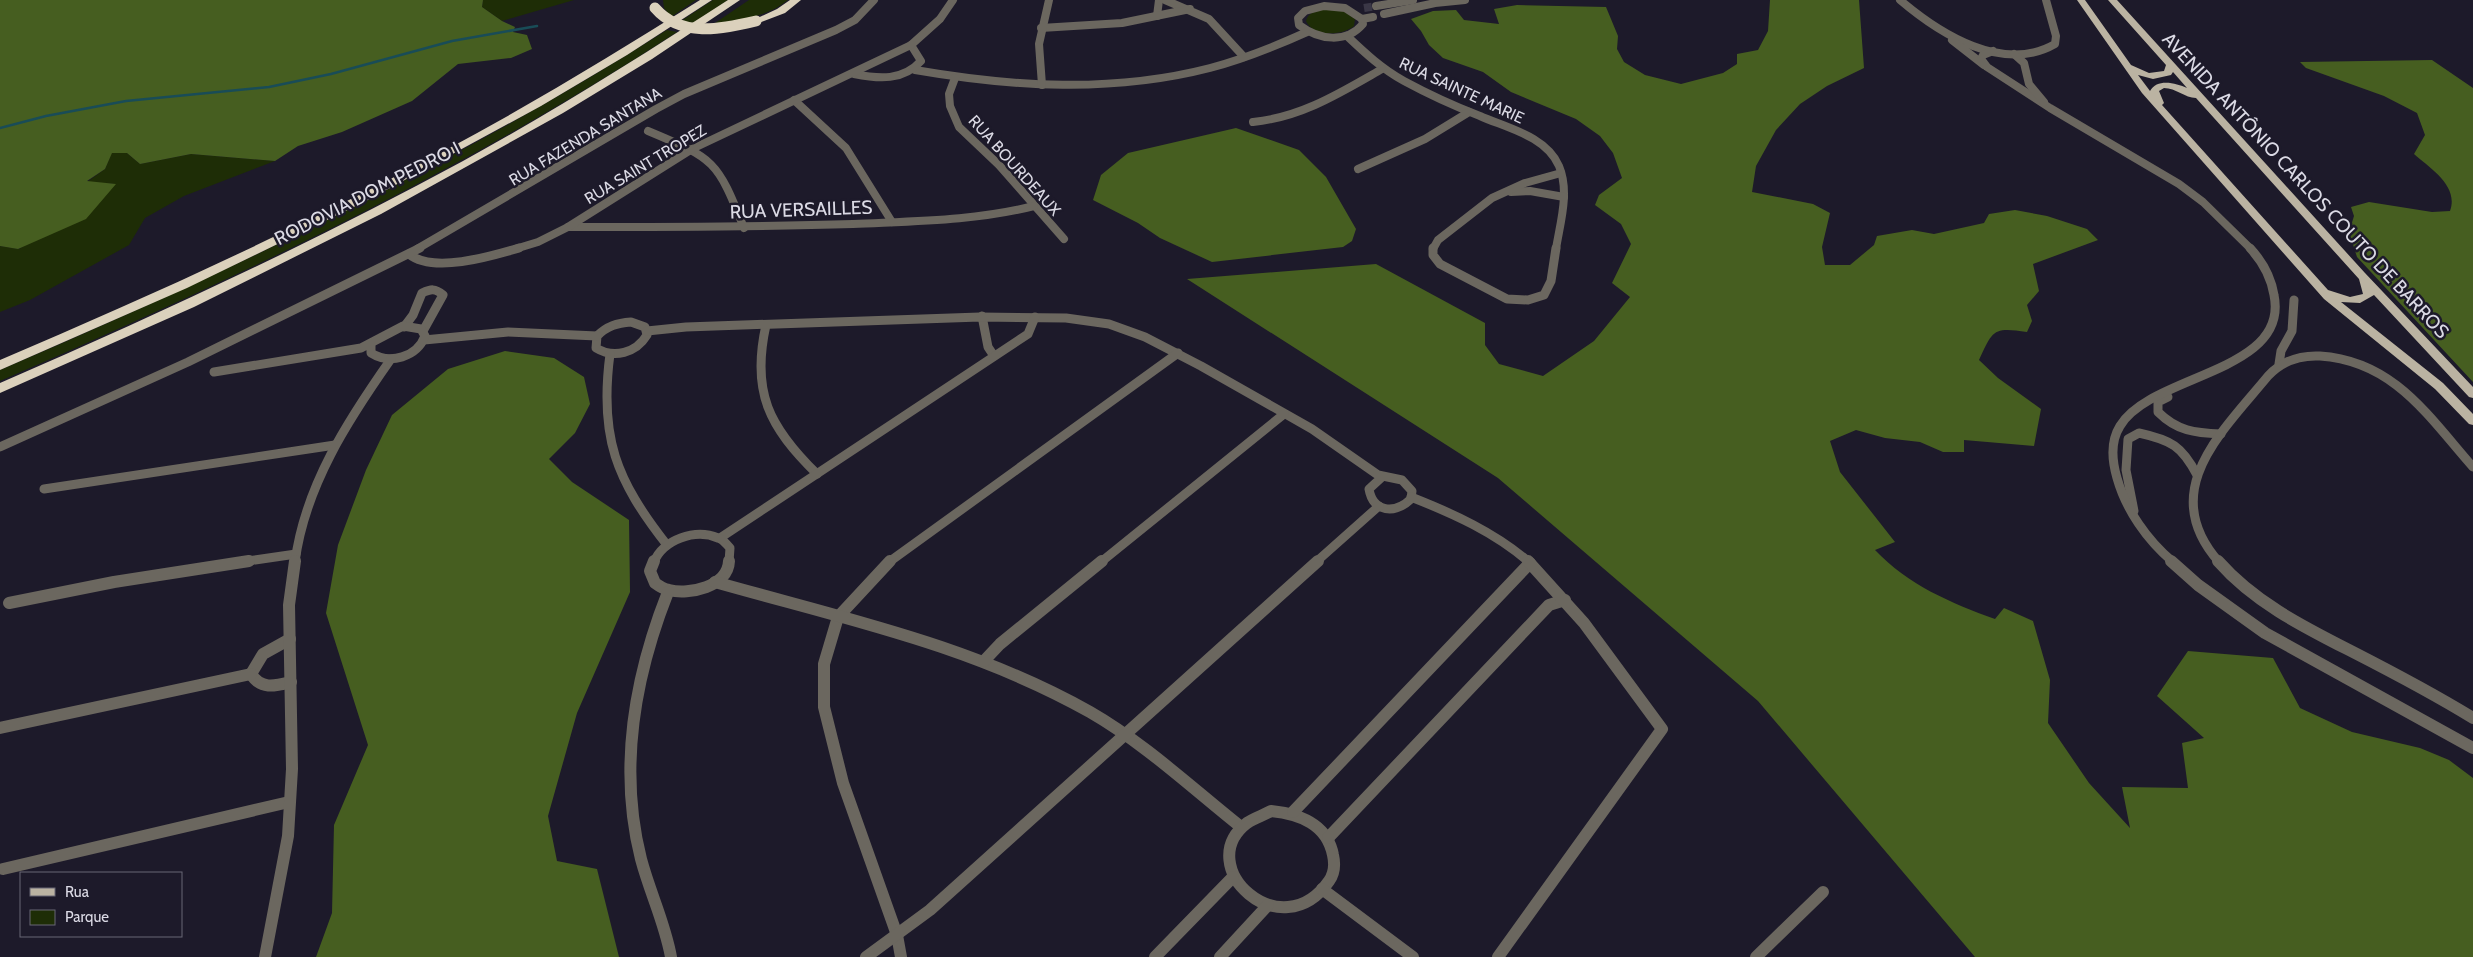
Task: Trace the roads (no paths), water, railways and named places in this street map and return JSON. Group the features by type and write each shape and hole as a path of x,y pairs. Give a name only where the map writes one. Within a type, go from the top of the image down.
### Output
{"highway":[{"name":"RODOVIA DOM PEDRO I","path":"0,365 209,273 377,191 546,100 707,0"},
{"name":"RODOVIA DOM PEDRO I","path":"0,388 183,305 423,186 598,89 735,0"},
{"path":"656,4 660,16 668,21 691,27 723,27 756,21 781,11 796,0"}],"main road":[{"path":"2081,0 2162,110 2328,297 2439,386 2473,420"},
{"name":"AVENIDA ANTÔNIO CARLOS COUTO DE BARROS","path":"2112,0 2361,275 2473,394"},
{"path":"2128,66 2146,75 2160,76 2168,73 2170,65"},
{"path":"2162,110 2154,90 2166,86 2182,89 2210,108"},
{"path":"2318,285 2334,296 2351,301 2363,299 2369,295 2361,275"}],"street":[{"name":"RUA FAZENDA SANTANA","path":"0,447 337,291 409,254 684,94 856,20 874,0"},
{"name":"RUA SAINT TROPEZ","path":"409,254 415,260 428,263 447,263 502,253 538,242 568,227 692,149 794,100 854,74 911,45 940,19 953,0"},
{"path":"1042,85 1039,44 1041,28 1049,0"},
{"path":"1157,16 1159,0"},
{"path":"1165,0 1190,9 1209,19 1244,57"},
{"path":"1310,0 1316,7"},
{"path":"1376,6 1413,0"},
{"path":"1384,14 1465,0"},
{"path":"1900,0 1987,67 2051,110 2188,191 2248,246 2265,269 2276,304 2272,329 2254,348 2166,393 2146,401 2126,415 2114,442 2113,454 2116,479 2136,520 2174,563 2240,616 2306,658 2417,714 2473,748"},
{"path":"1937,28 1963,41 1994,51 2032,55 2055,44 2056,36 2046,0"},
{"path":"1362,19 1360,29 1347,36 1326,37 1307,32 1299,25 1298,18 1305,11 1316,7 1340,6 1353,10 1364,8"},
{"path":"1041,28 1122,23 1190,9"},
{"path":"1353,10 1362,19"},
{"path":"1362,19 1373,17"},
{"path":"854,74 874,78 890,78 915,70 955,78 1042,85 1106,84 1141,81 1175,76 1244,57 1307,32"},
{"name":"RUA SAINTE MARIE","path":"1347,36 1382,69 1469,112 1534,140 1549,151 1562,173 1564,197 1551,281 1544,295 1528,300 1507,299 1440,264 1433,255 1433,247 1438,240 1492,198 1525,183 1562,173"},
{"path":"911,45 918,53 921,61 915,70"},
{"path":"1987,67 1981,59 1983,55 1994,51"},
{"path":"2014,54 2024,62 2029,84 2051,110"},
{"path":"1253,122 1273,121 1320,106 1382,69"},
{"name":"RUA BOURDEAUX","path":"955,78 949,94 950,106 959,127 999,165 1064,239"},
{"path":"794,100 846,148 892,222"},
{"path":"1358,169 1425,140 1469,112"},
{"path":"648,131 692,149 715,166 722,176 744,228"},
{"path":"1503,192 1530,190 1564,197"},
{"name":"RUA VERSAILLES","path":"568,227 744,228 892,222 982,217 1008,214 1034,206"},
{"path":"214,372 371,345 384,333 404,326 414,318 422,293 430,289 437,290 443,295 424,336 412,352 391,359 374,356 370,349 371,345"},
{"path":"2294,300 2292,331 2281,351 2279,364 2221,434 2197,475 2190,498 2193,518 2198,531 2214,558 2240,584 2292,621 2427,690 2473,718"},
{"path":"982,316 988,347 994,356"},
{"path":"647,331 982,316 1067,318 1110,324 1146,336 1284,414 1346,452 1381,478"},
{"path":"720,538 1028,334 1035,317"},
{"path":"624,322 641,324 647,331 645,339 637,347 624,352 610,354 596,348 597,336 605,328 624,322"},
{"path":"766,325 759,365 766,406 786,441 817,474"},
{"path":"404,326 416,327 424,336"},
{"path":"424,336 508,332 597,336"},
{"path":"610,354 607,374 606,408 614,455 631,496 643,515 668,545"},
{"path":"901,957 897,936 843,783 824,707 824,664 838,617 889,562 1178,354"},
{"path":"2279,364 2297,358 2318,355 2352,362 2376,371 2394,382 2416,401 2473,468"},
{"path":"264,957 283,873 288,836 292,769 289,605 296,554 309,506 335,445 359,403 391,359"},
{"path":"2207,372 2177,393 2158,402 2158,412 2178,430 2221,434"},
{"path":"984,661 1000,644 1284,414"},
{"path":"2136,520 2126,470 2128,439 2139,433 2166,439 2185,452 2197,475"},
{"path":"44,490 335,445"},
{"path":"1381,478 1394,478 1410,488 1411,497 1405,506 1385,508 1374,503 1368,493 1372,484 1381,478"},
{"path":"1411,497 1469,523 1530,563 1565,600 1662,729 1498,957"},
{"path":"866,957 930,910 1379,506"},
{"path":"695,534 713,535 720,538 730,548 731,562 728,569 715,582 687,593 668,592 655,584 650,572 655,558 668,545 695,534"},
{"path":"9,603 114,582 296,554"},
{"path":"1293,812 1530,563"},
{"path":"715,582 912,636 984,661 1056,694 1125,735 1241,827"},
{"path":"668,592 654,626 640,671 631,724 629,763 634,828 641,860 664,925 671,957"},
{"path":"1328,838 1549,604 1565,600"},
{"path":"0,728 251,674 262,654 278,643 290,639"},
{"path":"251,674 259,684 266,686 291,682"},
{"path":"3,869 289,802"},
{"path":"1271,812 1293,812 1314,822 1328,838 1332,848 1333,865 1329,880 1322,889 1304,902 1292,906 1268,905 1247,895 1233,877 1229,856 1233,840 1241,827 1255,817 1271,812"},
{"path":"1155,957 1233,877"},
{"path":"1322,889 1413,957"},
{"path":"1756,957 1823,892"},
{"path":"1220,957 1268,905"}],"waterway":[{"path":"0,128 46,116 126,101 269,87 331,74 452,41 537,26"}],"tunnel":[{"path":"1364,8 1376,6"}]}
